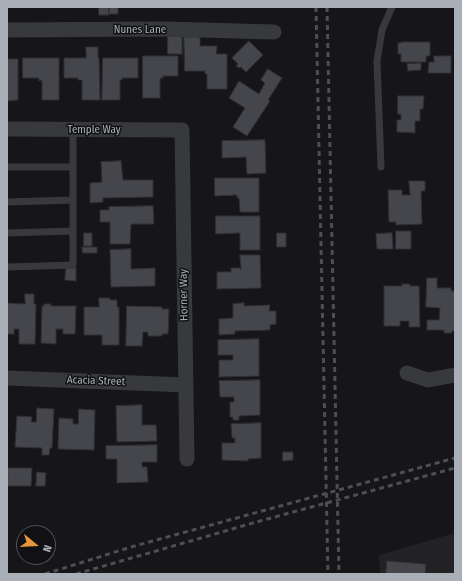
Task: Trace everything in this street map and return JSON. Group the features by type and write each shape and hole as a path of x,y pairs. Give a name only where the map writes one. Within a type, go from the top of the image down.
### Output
{"street":[{"name":"Nunes Lane","path":"7,30 274,32"},
{"name":"Temple Way","path":"7,129 182,130"},
{"name":"Horner Way","path":"182,130 187,459"},
{"path":"407,373 428,380 455,375"},
{"name":"Acacia Street","path":"7,378 186,384"}],"lane":[{"path":"381,167 377,61 382,30 392,7"},
{"path":"7,267 73,265 72,130"},
{"path":"7,167 73,167"},
{"path":"7,202 73,200"},
{"path":"7,233 73,231"}],"shaded area":[{"path":"455,533 455,574 380,574 379,555"}],"building":[{"path":"99,7 109,7 109,15 99,15"},
{"path":"109,7 118,7 118,14 109,14"},
{"path":"168,36 182,36 182,54 168,54"},
{"path":"184,37 200,37 200,46 217,46 216,54 227,54 227,89 207,89 207,74 205,74 205,71 185,71"},
{"path":"249,41 263,55 246,72 241,67 239,68 236,66 238,64 232,58"},
{"path":"430,42 430,56 426,56 426,62 401,62 401,54 398,54 398,43"},
{"path":"86,47 98,47 100,100 82,100 82,80 78,80 78,78 64,78 64,58 86,58"},
{"path":"143,56 178,56 178,76 163,76 163,78 160,78 160,98 143,98"},
{"path":"434,56 451,56 451,73 428,73 429,62 434,62"},
{"path":"23,58 59,58 59,100 42,100 42,80 39,81 39,78 23,78"},
{"path":"103,58 138,58 138,78 122,78 122,80 120,80 120,100 102,100"},
{"path":"7,59 18,59 18,100 7,101"},
{"path":"421,63 421,70 408,71 407,64"},
{"path":"268,69 282,78 268,100 270,101 247,136 233,127 245,108 229,98 239,81 259,94 265,83 261,80"},
{"path":"398,96 424,96 423,109 420,109 420,121 415,121 415,133 397,132 397,120 401,120 401,114 398,114"},
{"path":"265,140 266,173 247,174 246,157 222,158 222,141"},
{"path":"121,161 123,180 153,180 153,197 103,198 103,202 90,203 90,183 102,182 101,162"},
{"path":"215,178 259,178 259,212 240,212 239,198 237,198 237,195 215,196"},
{"path":"409,181 425,181 425,191 421,191 422,224 396,225 396,222 389,222 388,190 402,190 402,195 410,195"},
{"path":"153,206 154,224 131,224 130,244 110,244 110,222 100,222 100,210 109,210 109,207"},
{"path":"216,216 260,216 260,250 240,250 240,233 216,234"},
{"path":"396,231 411,231 411,249 396,249"},
{"path":"84,233 92,233 92,246 84,246"},
{"path":"277,233 286,233 286,247 277,247"},
{"path":"392,233 393,249 377,249 376,234"},
{"path":"82,247 97,247 97,253 83,253"},
{"path":"131,249 131,269 155,268 155,286 111,287 110,250"},
{"path":"240,255 260,255 261,288 217,289 217,272 231,272 231,268 241,269"},
{"path":"66,268 76,268 76,281 65,280"},
{"path":"427,278 437,278 437,288 451,288 451,291 455,291 455,331 452,331 452,333 444,333 444,330 427,330 427,320 439,320 440,308 426,307"},
{"path":"402,284 419,286 420,327 409,327 409,321 400,321 400,326 384,326 384,286 402,286"},
{"path":"25,294 34,294 34,304 36,304 35,344 19,344 19,329 14,329 14,334 7,334 7,303 25,304"},
{"path":"99,298 110,298 110,300 117,300 117,307 119,307 119,345 102,345 102,335 84,335 84,307 99,307"},
{"path":"244,303 244,306 270,305 269,311 276,311 276,324 270,325 270,330 235,331 235,334 219,335 219,319 233,318 233,304"},
{"path":"44,304 51,304 51,306 76,306 75,334 63,334 63,329 56,329 56,344 41,343 42,306 44,306"},
{"path":"127,306 162,307 162,309 169,309 168,334 162,334 162,336 148,336 148,332 143,332 142,346 126,346"},
{"path":"259,339 259,376 219,377 219,360 233,360 233,355 218,355 218,340"},
{"path":"260,380 260,415 239,416 239,420 233,420 233,417 230,417 230,402 234,402 234,397 220,397 219,381"},
{"path":"142,405 142,425 156,425 157,441 117,442 116,406"},
{"path":"37,408 54,409 52,448 50,448 49,455 42,455 42,448 15,447 17,416 32,417 31,422 36,422"},
{"path":"79,409 95,410 94,450 58,449 59,418 73,419 73,424 78,424"},
{"path":"261,423 261,458 248,459 248,461 222,460 222,443 235,443 235,438 232,438 231,424"},
{"path":"157,445 157,462 142,462 142,467 147,467 148,482 117,483 117,459 106,459 106,446"},
{"path":"283,452 293,452 293,460 283,461"},
{"path":"8,468 32,468 31,486 8,486"},
{"path":"37,472 46,473 45,486 36,486"},
{"path":"387,561 426,564 425,574 386,574"}],"railway":[{"path":"316,7 328,574"},
{"path":"327,7 339,574"},
{"path":"45,574 131,547 455,458"},
{"path":"76,574 260,521 455,468"}]}
